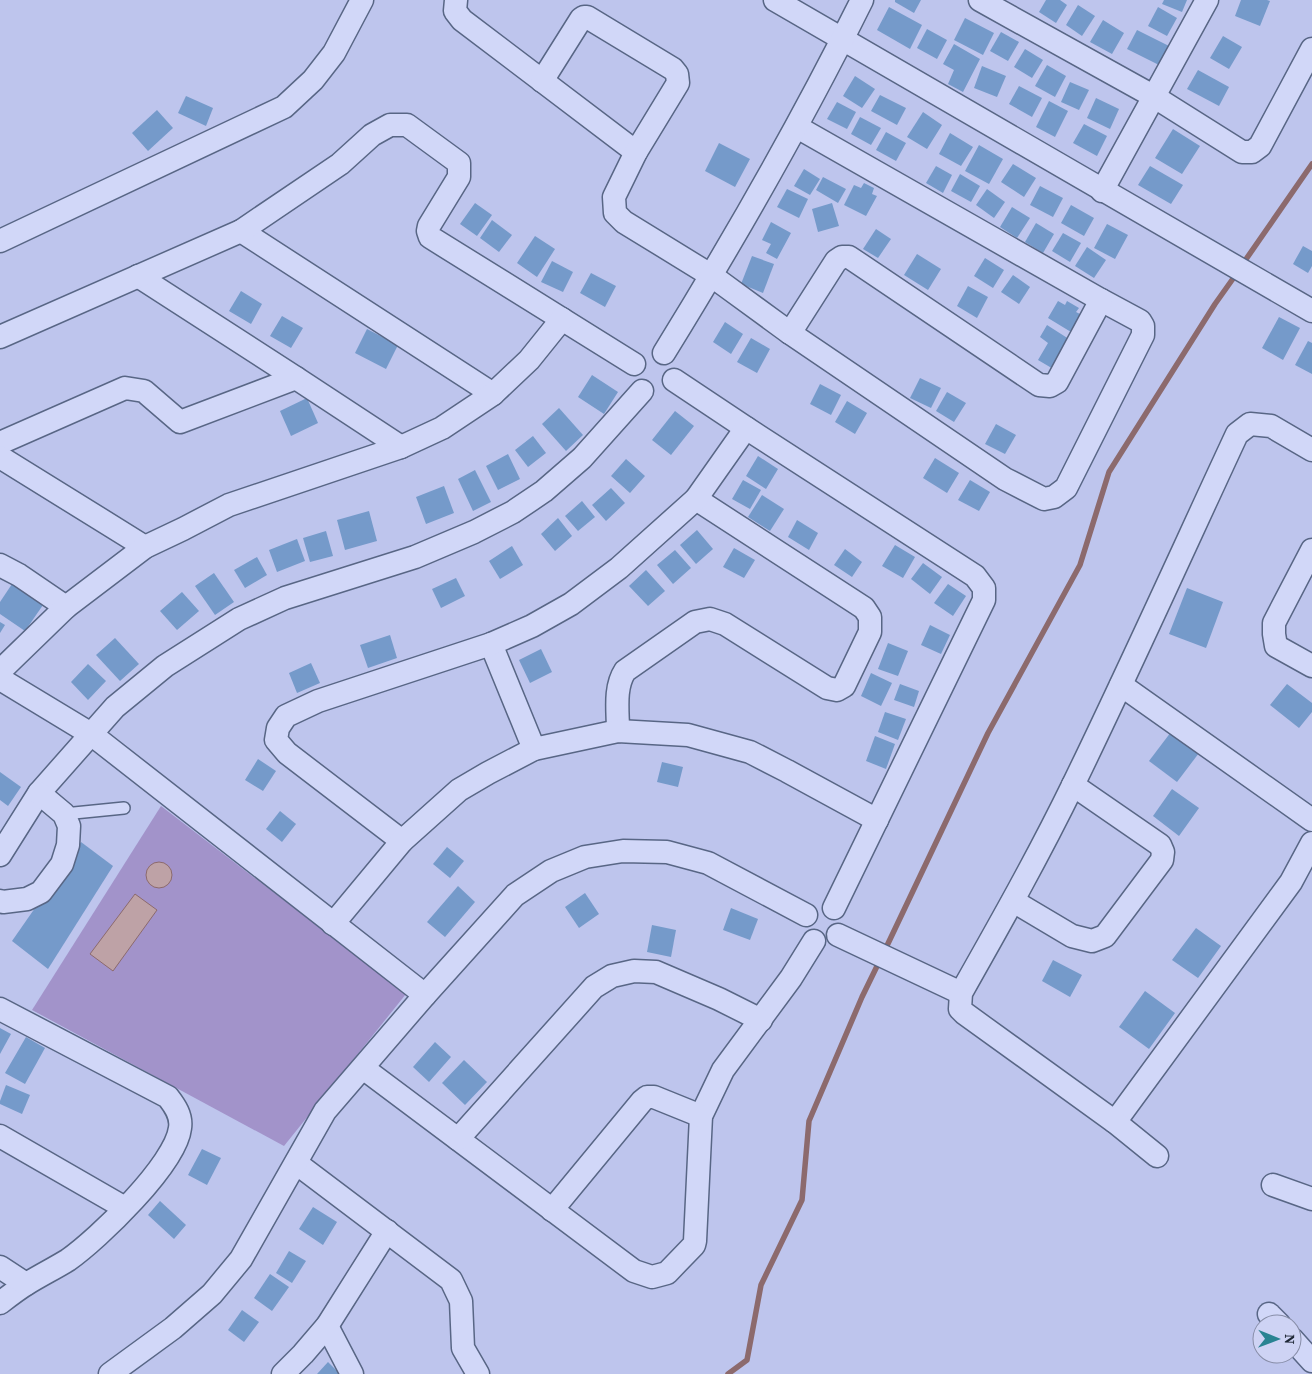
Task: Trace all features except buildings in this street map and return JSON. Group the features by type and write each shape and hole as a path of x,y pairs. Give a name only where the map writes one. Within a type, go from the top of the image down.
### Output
{"street":[{"path":"0,241 284,107 314,80 334,53 362,0"},
{"path":"456,0 455,11 462,20 636,152"},
{"path":"775,0 1312,311"},
{"path":"664,353 712,276 797,127 862,0"},
{"path":"980,0 1153,96 1242,152 1252,152 1260,146 1312,48"},
{"path":"1102,191 1207,0"},
{"path":"542,81 584,17 587,17 673,69 677,74 678,83 636,152 614,197 615,213 624,222 712,276 790,333 1005,479 1044,500 1054,497 1066,488 1143,335 1143,326 1140,321 797,127"},
{"path":"0,337 241,231 340,164 372,135 390,125 407,125 459,163 459,177 429,226 428,232 430,237 634,364"},
{"path":"241,231 493,394"},
{"path":"790,333 836,261 842,257 849,257 1039,385 1050,386 1057,382 1101,300"},
{"path":"138,276 400,447"},
{"path":"0,671 66,607 145,547 229,505 400,447 442,428 493,394 529,360 562,319"},
{"path":"654,351 664,353 673,364 674,380 667,390 655,394 642,391 633,378 634,364 642,354 654,351"},
{"path":"0,443 125,388 144,391 180,422 296,378"},
{"path":"674,380 975,576 984,588 984,600 834,908"},
{"path":"0,855 39,793 115,707 165,666 239,619 285,598 415,557 474,532 513,512 544,491 582,458 642,391"},
{"path":"1157,1156 1115,1122 964,1013 960,1009 961,993 1013,901 1073,785 1237,434 1250,424 1271,426 1312,450"},
{"path":"402,841 287,753 276,740 278,728 286,716 318,701 491,644 532,626 571,604 619,568 696,499 746,428"},
{"path":"0,457 145,547"},
{"path":"618,731 618,690 620,680 625,671 695,622 710,619 725,624 827,688 837,690 844,686 870,632 870,617 864,608 696,499"},
{"path":"1312,550 1274,623 1276,646 1312,666"},
{"path":"0,565 66,607"},
{"path":"491,644 534,749"},
{"path":"0,679 91,734 425,995"},
{"path":"1121,685 1312,820"},
{"path":"333,924 402,841 459,790 534,749 618,731 688,735 750,752 877,820"},
{"path":"1013,901 1072,936 1092,941 1106,936 1162,860 1163,852 1160,844 1073,785"},
{"path":"0,900 4,902 27,899 41,892 62,864 68,845 69,826 64,814 39,793"},
{"path":"1115,1122 1292,882 1312,843"},
{"path":"110,1374 173,1328 212,1294 241,1259 325,1112 425,995 515,896 551,871 585,858 623,851 666,852 708,863 806,914"},
{"path":"848,939 839,913 834,908 822,904 806,914 804,926 809,937 814,940 830,942 848,939 961,993"},
{"path":"363,1068 634,1271 652,1277 667,1273 694,1245 695,1241 701,1116 723,1070 791,978 814,940"},
{"path":"458,1139 594,987 612,976 634,970 656,972 719,999 761,1020"},
{"path":"0,1008 168,1097 178,1110 181,1126 178,1140 157,1173 100,1234 68,1259 0,1302"},
{"path":"552,1210 642,1101 648,1097 654,1097 701,1116"},
{"path":"0,1136 126,1208"},
{"path":"296,1163 452,1280 461,1301 462,1348 478,1374"},
{"path":"1273,1185 1312,1199"},
{"path":"283,1374 303,1354 326,1326 386,1231"},
{"path":"0,1266 26,1284"},
{"path":"326,1326 352,1374"},
{"path":"1302,1350 1312,1361"}],"lane":[{"path":"64,814 124,808"}],"shaded area":[{"path":"161,806 406,994 284,1146 32,1010"},
{"path":"159,862 168,866 172,875 168,884 159,888 150,884 146,875 150,866"},
{"path":"135,894 157,910 113,971 90,954"}],"waterway":[{"path":"1242,265 1312,164"},
{"path":"884,952 988,733 1080,565 1109,472 1215,304 1237,273"},
{"path":"728,1374 747,1360 761,1285 802,1200 809,1121 862,997 880,960"}]}
